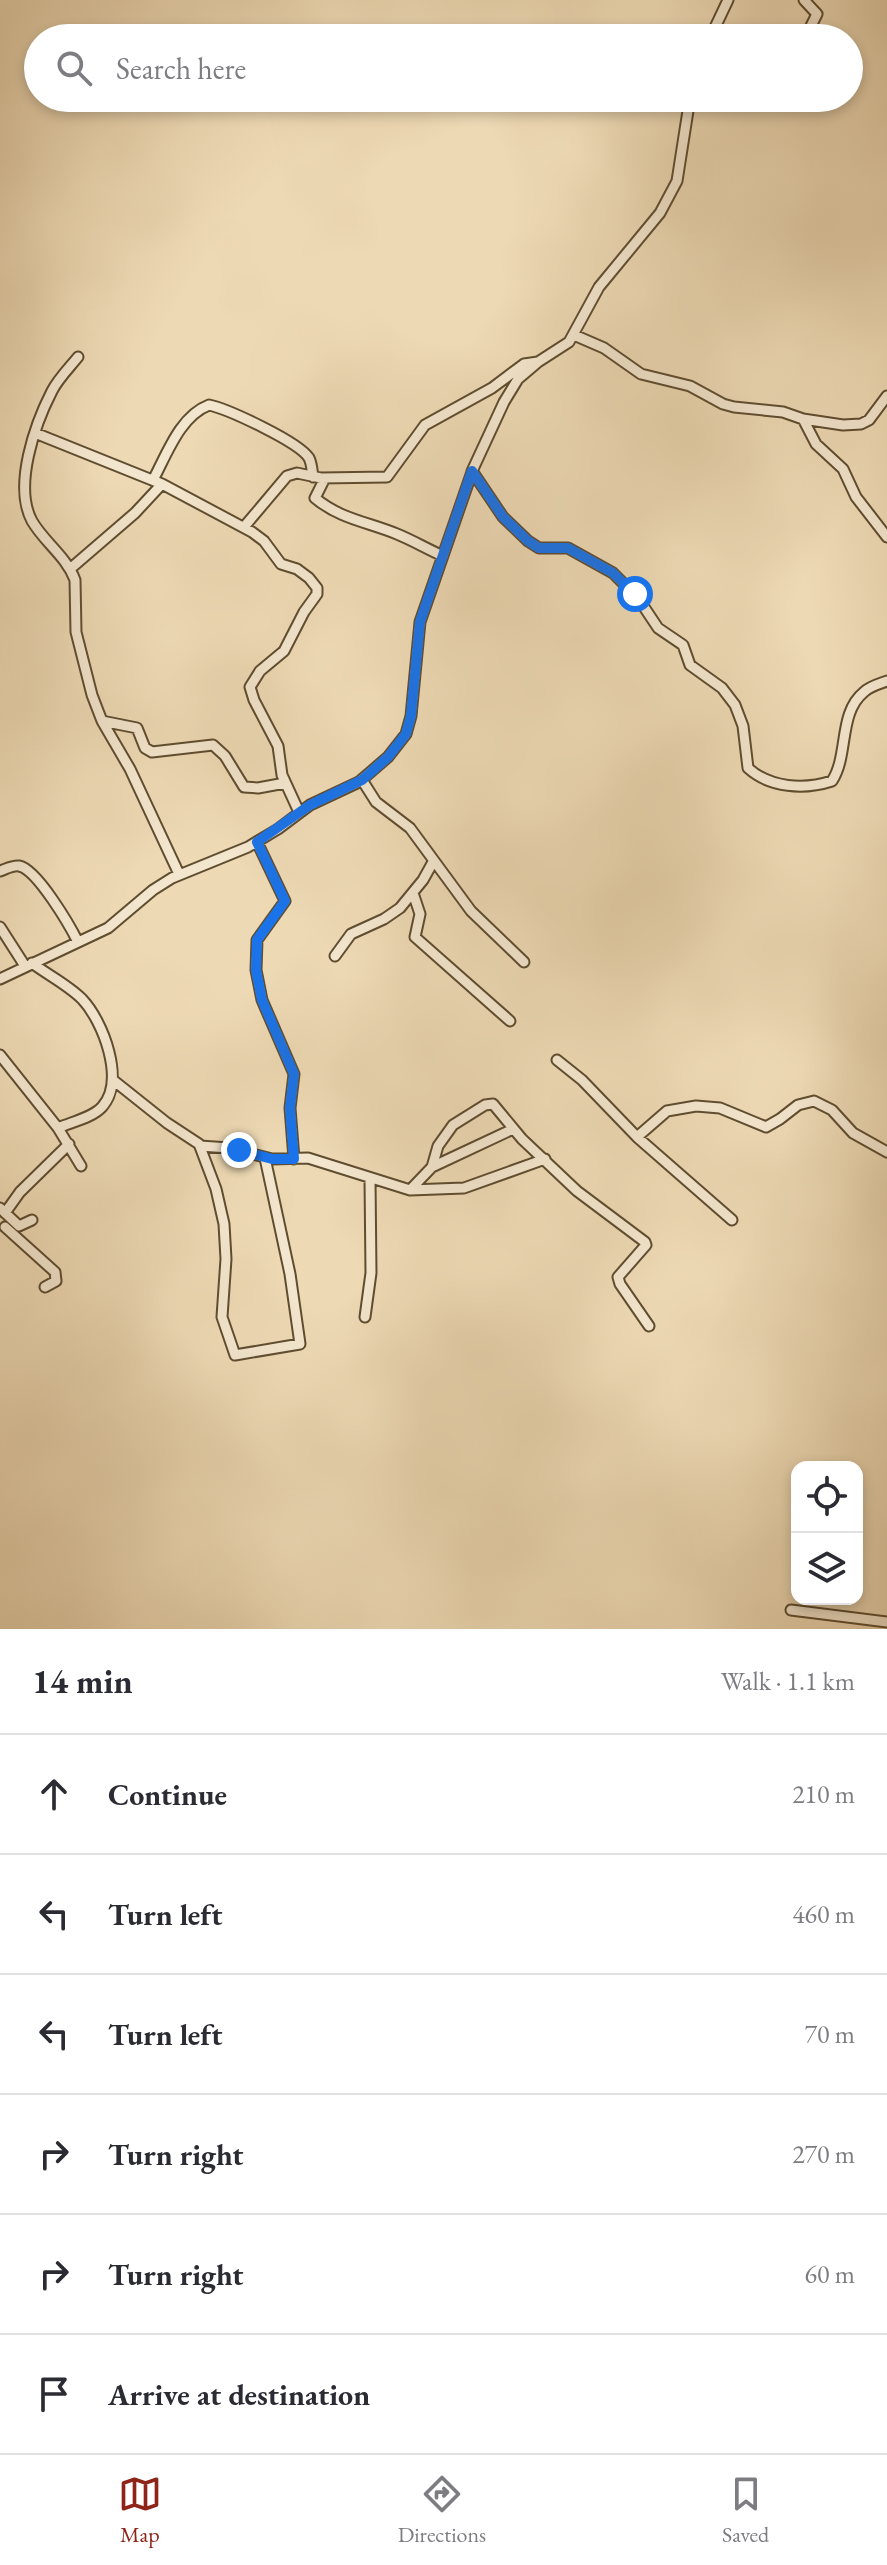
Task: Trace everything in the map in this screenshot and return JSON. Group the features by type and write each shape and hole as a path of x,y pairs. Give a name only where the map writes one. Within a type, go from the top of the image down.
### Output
{"street":[{"path":"717,24 728,0"},
{"path":"804,0 817,14 812,24"},
{"path":"0,979 108,928 153,890 179,874 257,842 299,812 362,780 388,757 409,728 420,622 472,471 511,390 538,362 564,346 574,335 599,287 653,224 676,185 688,112"},
{"path":"574,335 604,348 644,376 690,386 727,405 783,412 803,419 843,425 865,423 887,396"},
{"path":"78,357 53,389 35,433 27,468 26,508 41,535 70,569 75,580 79,649 102,721 130,769 179,874"},
{"path":"244,527 287,476 297,473 325,478 387,477 425,425 492,388 524,364 538,362"},
{"path":"70,569 135,513 157,482 189,417 209,405 245,419 296,446 311,461 313,477"},
{"path":"803,419 816,444 843,469 856,497 887,537"},
{"path":"35,433 157,482 244,527 264,541 280,563 303,573 318,590 284,651 260,671 250,687 278,746 281,772 299,812"},
{"path":"472,471 503,517 528,541 539,548 566,547 613,573 638,598 658,628 681,643 690,665 722,688 735,705 746,734 748,769 759,776 799,786 833,780 855,702 867,689 887,681"},
{"path":"325,478 315,498 330,510 348,519 398,534 443,556"},
{"path":"102,721 137,728 145,748 152,752 207,745 217,747 244,787 285,783"},
{"path":"362,780 373,800 406,824 471,911 524,962"},
{"path":"257,842 285,901 257,940 256,970 262,1000 294,1074 290,1108 294,1159"},
{"path":"335,956 352,934 394,913 413,893 433,862"},
{"path":"0,871 17,866 26,869 57,908 78,942"},
{"path":"413,893 420,914 414,933 416,938 510,1021"},
{"path":"0,927 29,965 73,992 90,1009 104,1036 113,1080 109,1096 100,1109 58,1128"},
{"path":"0,1055 58,1128 81,1166"},
{"path":"557,1060 582,1080 637,1137 732,1220"},
{"path":"113,1080 200,1146 216,1189 224,1224 226,1259 221,1311 235,1355 300,1344 290,1274 265,1158"},
{"path":"637,1137 661,1114 671,1110 710,1106 766,1127 798,1105 814,1101 832,1110 853,1133 887,1152"},
{"path":"410,1190 432,1167 438,1146 453,1125 485,1105 495,1105 513,1129 577,1191 646,1242 618,1277 649,1326"},
{"path":"432,1167 513,1129"},
{"path":"4,1220 25,1187 69,1144"},
{"path":"200,1146 229,1148 265,1158 314,1159 410,1190 464,1188 545,1159"},
{"path":"365,1317 371,1273 370,1179"},
{"path":"4,1220 21,1226 32,1220"},
{"path":"4,1220 55,1272 56,1281 45,1287"},
{"path":"791,1610 887,1622"}],"route":[{"path":"239,1150 272,1159 294,1159 290,1108 295,1078 262,1000 256,970 257,940 285,901 257,842 310,805 362,780 388,757 406,734 411,716 420,622 472,471 503,517 528,541 539,548 568,548 613,573 635,594"}]}
